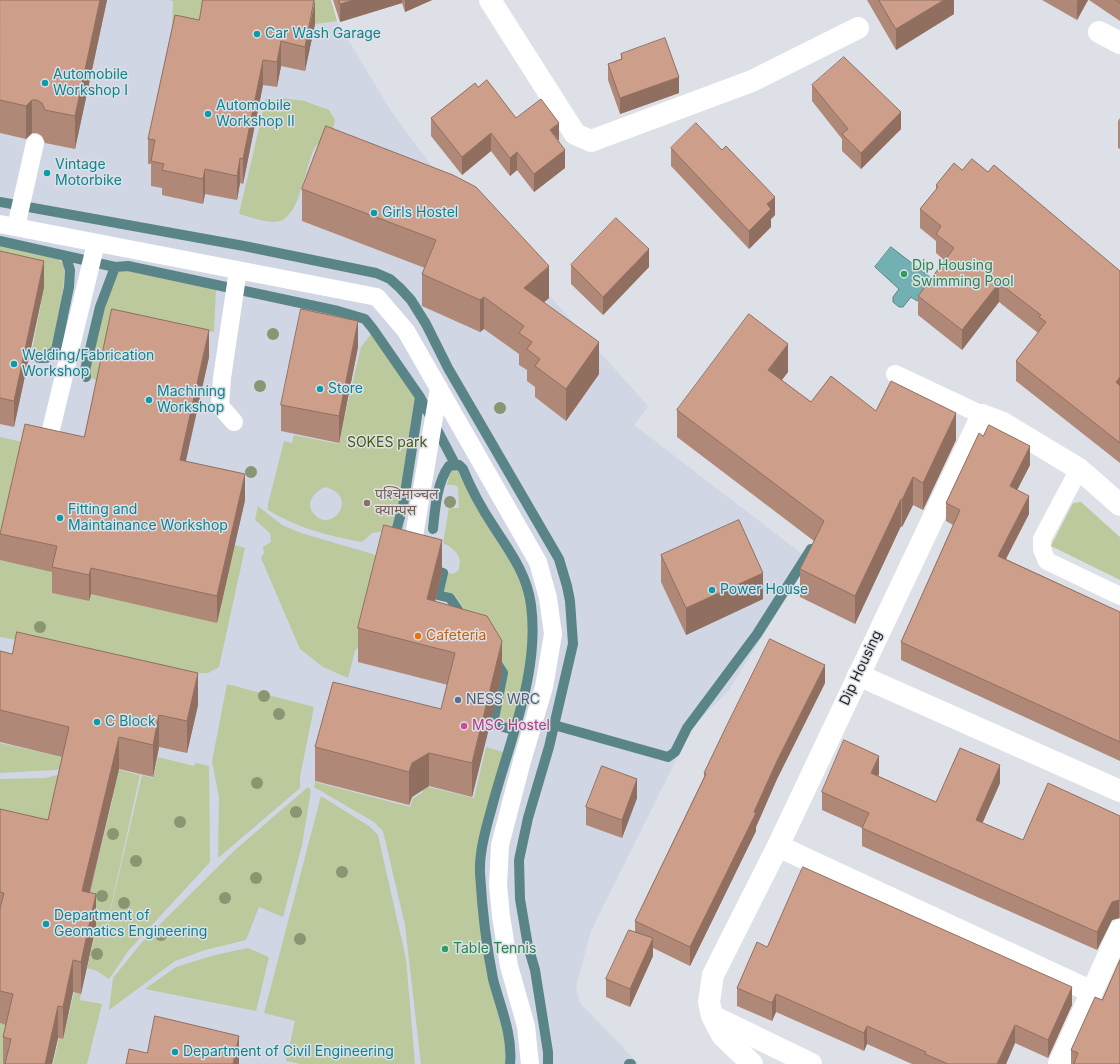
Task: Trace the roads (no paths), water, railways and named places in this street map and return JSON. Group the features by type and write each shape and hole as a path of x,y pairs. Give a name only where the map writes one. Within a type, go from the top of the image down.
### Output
{"street":[{"path":"490,0 575,134 591,141 752,81 858,28"},
{"path":"1099,32 1120,43"},
{"path":"982,415 1001,422 1079,469 1120,505"},
{"name":"Dip Housing","path":"752,1064 722,1035 712,1016 709,1002 713,975 778,846 982,415"},
{"path":"858,675 1120,791"},
{"path":"778,846 1092,992"},
{"path":"1059,1064 1120,930"},
{"path":"712,1016 811,1064"}],"lane":[{"path":"35,143 8,225 377,297 406,331 538,562 548,598 553,634 544,687 522,760 500,845 498,885 500,916 509,966 526,1026 530,1064"},
{"path":"48,442 96,243"},
{"path":"234,422 220,406 222,378 238,270"},
{"path":"895,374 982,415"},
{"path":"411,554 439,388"},
{"path":"1079,469 1042,539 1042,550 1047,562 1120,596"}],"water":[{"name":"Dip Housing Swimming Pool","path":"891,247 935,281 917,301 911,297 903,307 899,307 893,302 893,297 899,289 875,267"}],"waterway":[{"path":"0,202 244,246 376,273 390,279 411,300 426,324 448,368 559,559 570,601 573,644 549,747 528,818 519,860 520,899 528,946 535,970 548,1052 548,1064"},
{"path":"0,241 115,267 128,266 338,311 365,319 420,397 455,464"},
{"path":"39,358 46,358 56,350 69,287 70,270 66,257"},
{"path":"86,377 85,370 100,307 115,267"},
{"path":"397,528 403,506 420,397"},
{"path":"433,529 437,496 445,472 449,466 459,465 463,469 485,513 522,573 531,605 533,630 527,680 522,705 486,829 480,864 488,953 493,979 508,1031 510,1042 510,1064"},
{"path":"554,725 668,757 675,752 687,728 757,634 811,549"},
{"path":"430,569 443,573 438,595 450,598 464,619"},
{"path":"496,662 503,673 493,724 514,730"}],"place":[{"name":"Car Wash Garage","path":"257,34"},
{"name":"Automobile Workshop I","path":"45,83"},
{"name":"Automobile Workshop II","path":"208,114"},
{"name":"Vintage Motorbike","path":"47,173"},
{"name":"Girls Hostel","path":"374,213"},
{"name":"Dip Housing Swimming Pool","path":"904,274"},
{"name":"Welding/Fabrication Workshop","path":"14,364"},
{"name":"Store","path":"320,389"},
{"name":"Machining Workshop","path":"149,400"},
{"name":"पश्‍चिमाञ्‍चल क्याम्पस","path":"367,503"},
{"name":"Fitting and Maintainance Workshop","path":"60,518"},
{"name":"Power House","path":"712,590"},
{"name":"Cafeteria","path":"418,636"},
{"name":"NESS WRC","path":"458,700"},
{"name":"C Block","path":"97,722"},
{"name":"MSC Hostel","path":"464,726"},
{"name":"Department of Geomatics Engineering","path":"46,924"},
{"name":"Table Tennis","path":"445,949"},
{"name":"Department of Civil Engineering","path":"175,1052"}],"park label":[{"name":"SOKES park","path":"387,443"}]}
